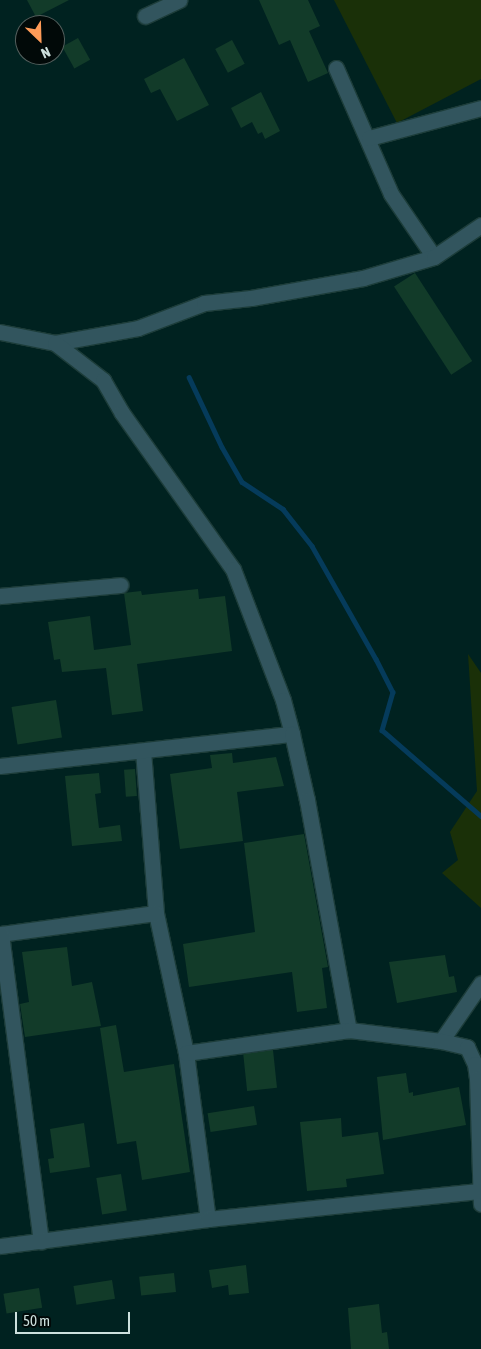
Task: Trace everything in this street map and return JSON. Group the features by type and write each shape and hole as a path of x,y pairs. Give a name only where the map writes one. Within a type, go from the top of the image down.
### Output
{"street":[{"path":"145,16 179,0"},
{"path":"336,68 391,194 434,257"},
{"path":"368,138 481,108"},
{"path":"0,332 55,343 138,328 204,303 251,298 363,278 434,257 481,225"},
{"path":"55,343 103,380 122,413 233,569 283,700 292,734 307,800 349,1030"},
{"path":"0,596 120,585"},
{"path":"0,766 292,734"},
{"path":"143,751 156,913 186,1053 208,1220"},
{"path":"41,1241 0,934 156,913"},
{"path":"441,1041 481,983"},
{"path":"0,1246 208,1220 480,1198 475,1064 467,1048 441,1041 349,1030 186,1053"}],"green space":[{"path":"334,0 481,0 481,79 397,123"},
{"path":"468,654 481,673 481,908 442,873 458,860 450,832 477,791"}],"building":[{"path":"27,0 69,0 40,15 35,15"},
{"path":"259,0 308,0 320,26 309,31 328,73 308,82 290,40 279,45"},
{"path":"78,38 90,60 74,69 65,52 65,45"},
{"path":"232,40 245,64 228,73 215,49"},
{"path":"184,58 209,105 177,121 160,89 151,93 144,79"},
{"path":"261,92 280,131 265,139 262,132 258,134 252,122 241,128 231,108"},
{"path":"415,273 472,361 451,375 394,287"},
{"path":"198,589 199,599 225,596 232,651 137,664 143,711 112,715 106,668 62,672 60,659 54,660 48,622 90,616 94,650 131,645 124,593 141,591 142,595"},
{"path":"56,700 62,738 17,745 12,707"},
{"path":"232,753 233,763 276,757 284,786 237,792 243,841 180,849 170,774 212,768 210,755"},
{"path":"135,769 137,796 126,797 124,770"},
{"path":"99,773 101,793 95,794 99,828 120,825 122,841 72,846 65,776"},
{"path":"304,834 328,967 322,968 327,1008 297,1012 292,972 189,987 183,944 255,932 244,843"},
{"path":"67,947 72,986 92,982 101,1026 25,1037 20,1004 29,1002 22,952"},
{"path":"445,955 449,977 454,976 457,992 397,1003 389,962"},
{"path":"116,1025 124,1072 174,1064 190,1172 142,1180 136,1141 117,1144 100,1028"},
{"path":"273,1050 277,1088 247,1091 243,1053"},
{"path":"406,1073 409,1093 413,1092 413,1096 459,1087 466,1125 383,1140 377,1077"},
{"path":"254,1106 257,1125 211,1132 208,1113"},
{"path":"341,1118 342,1137 378,1132 384,1174 346,1179 347,1187 307,1191 300,1122"},
{"path":"84,1123 90,1167 50,1173 48,1159 54,1158 50,1129"},
{"path":"121,1174 127,1211 102,1214 96,1178"},
{"path":"246,1265 249,1293 229,1295 228,1285 212,1288 209,1270"},
{"path":"174,1273 176,1292 141,1296 139,1277"},
{"path":"112,1280 115,1299 76,1305 73,1286"},
{"path":"39,1288 42,1308 7,1313 3,1294"},
{"path":"379,1304 382,1333 387,1332 389,1349 351,1349 348,1308"}],"waterway":[{"path":"189,377 222,447 242,482 283,509 312,546 376,659 393,692 382,730 481,816"}]}
